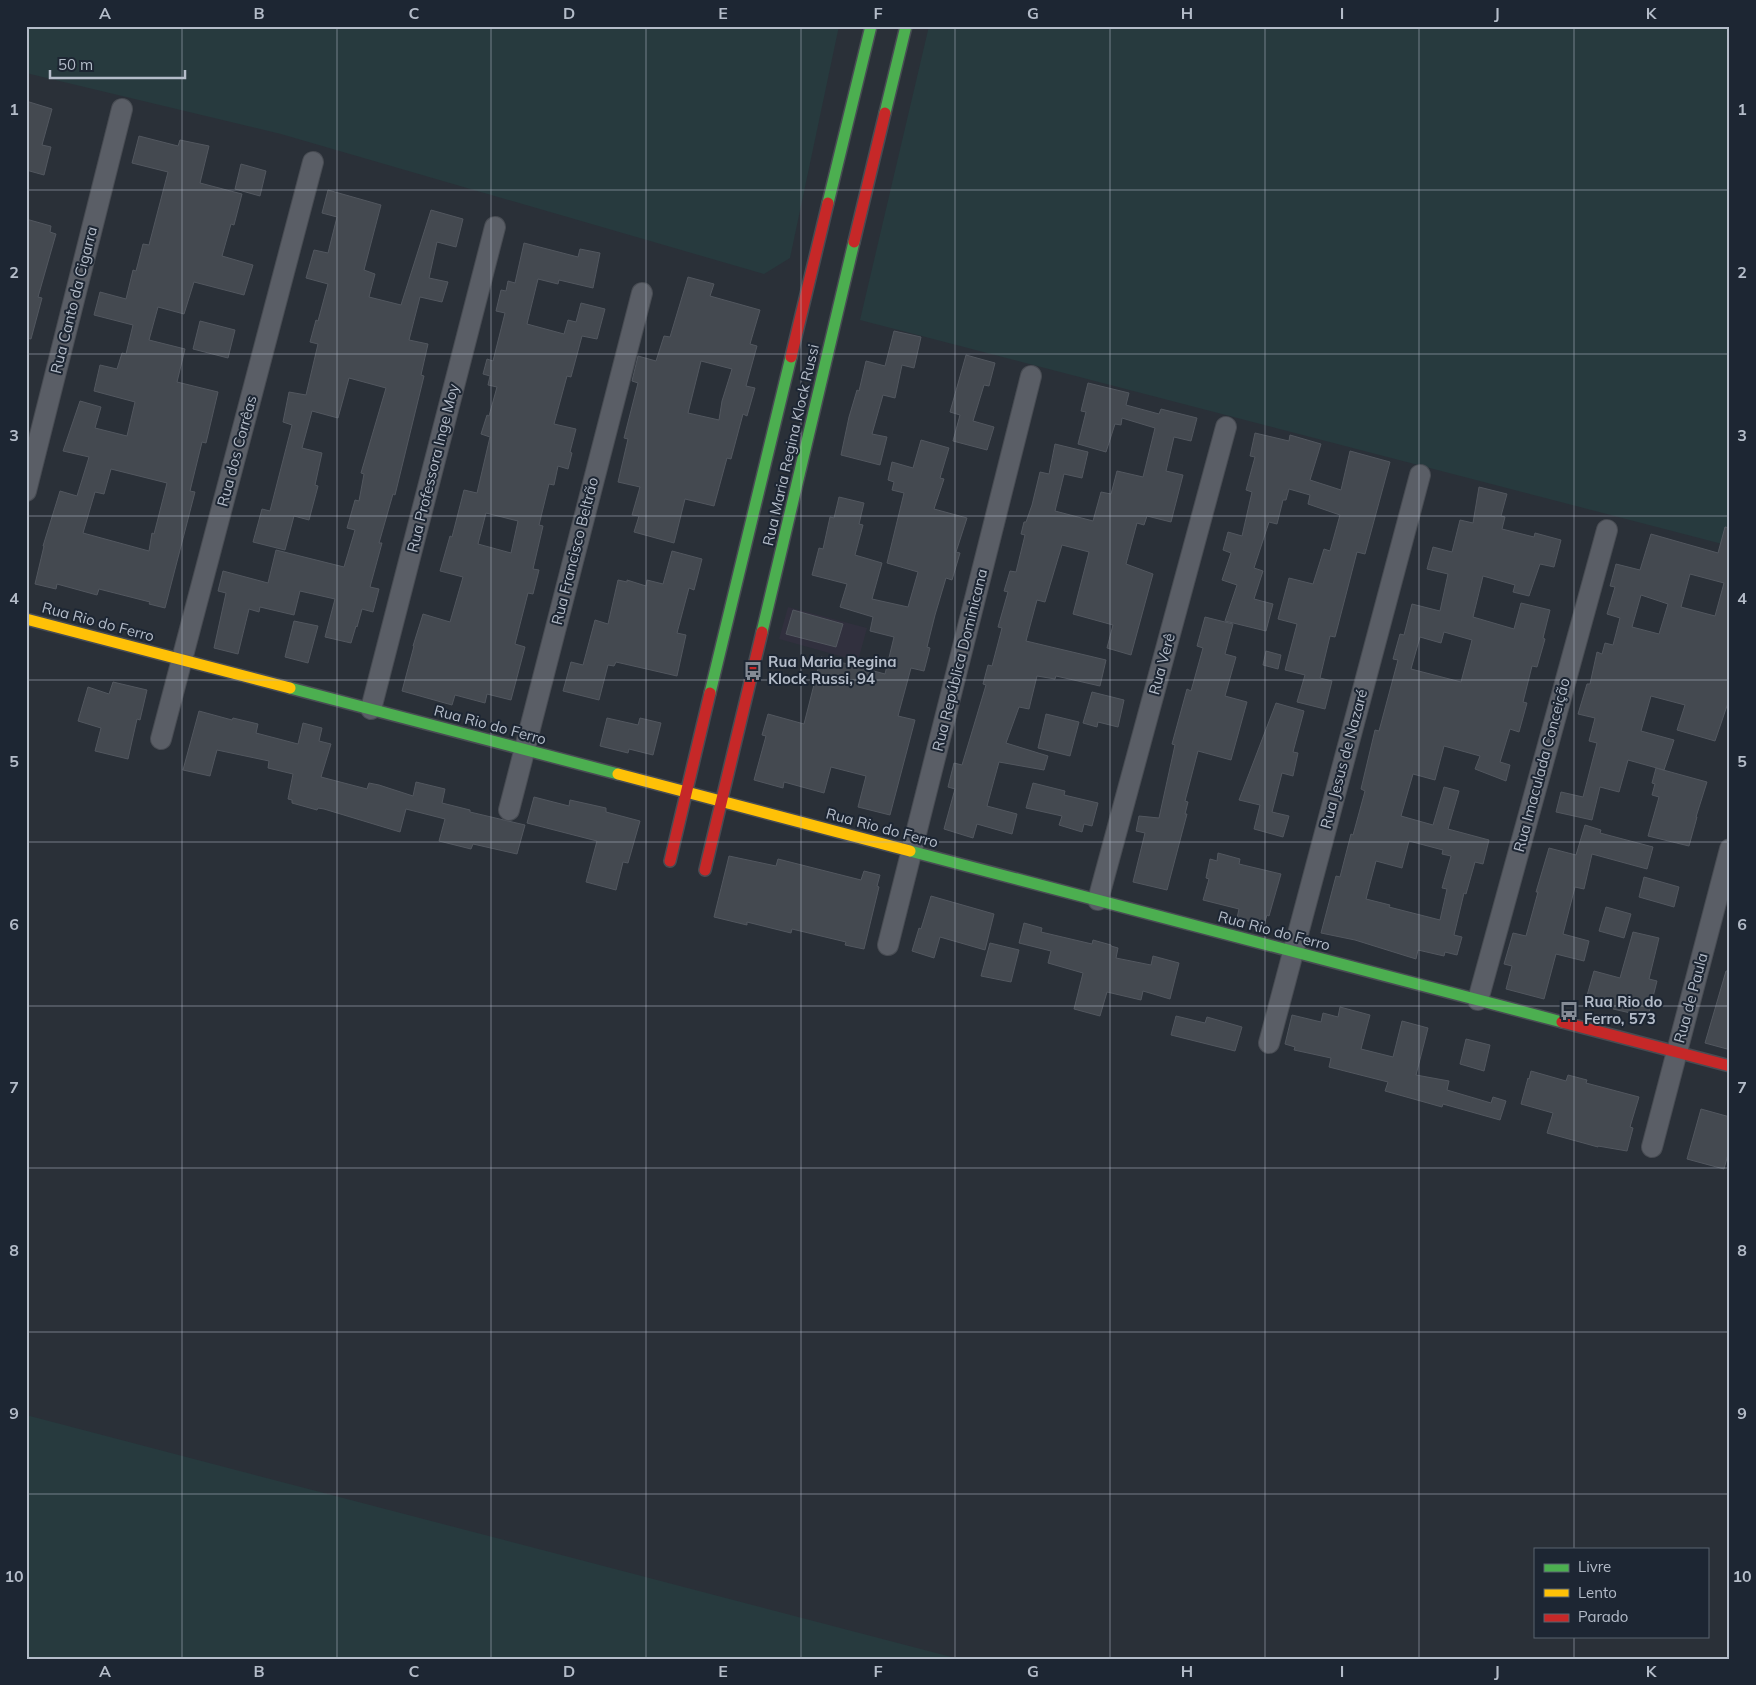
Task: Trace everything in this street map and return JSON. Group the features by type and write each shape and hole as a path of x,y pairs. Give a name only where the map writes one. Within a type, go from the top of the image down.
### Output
{"street":[{"name":"Rua Maria Regina Klock Russi","path":"670,862 871,26"},
{"name":"Rua Maria Regina Klock Russi","path":"705,870 906,26"},
{"name":"Rua Canto da Cigarra","path":"26,491 122,109"},
{"name":"Rua dos Corrêas","path":"161,739 313,162"},
{"name":"Rua Professora Inge Moy","path":"371,709 495,227"},
{"name":"Rua Francisco Beltrão","path":"509,810 642,293"},
{"name":"Rua República Dominicana","path":"888,945 1031,376"},
{"name":"Rua Verê","path":"1098,900 1226,427"},
{"name":"Rua Jesus de Nazaré","path":"1269,1043 1420,475"},
{"name":"Rua Imaculada Conceição","path":"1478,1000 1607,530"},
{"name":"Rua Rio do Ferro","path":"26,619 1730,1066"},
{"name":"Rua de Paula","path":"1652,1147 1730,849"}],"shaded area":[{"path":"788,607 867,628 858,661 779,639"}],"green space":[{"path":"26,26 839,26 790,258 764,274 281,134 26,73"},
{"path":"929,26 1730,26 1730,546 860,320"},
{"path":"26,1415 959,1659 26,1659"}],"building":[{"path":"26,101 52,109 42,145 51,147 44,175 26,170"},
{"path":"139,136 178,146 180,140 209,146 200,183 242,194 234,225 231,224 222,256 253,265 244,295 194,282 184,314 158,307 149,340 185,349 177,382 218,392 206,443 202,442 190,491 195,492 165,608 149,604 150,602 99,589 97,595 57,584 56,589 35,584 43,546 60,491 77,496 89,457 63,451 80,401 101,407 95,428 127,436 135,402 94,391 100,365 117,369 122,353 126,354 133,325 94,315 100,292 126,299 133,270 136,271 143,244 149,245 168,172 132,163","holes":["111,469 167,483 154,534 152,533 149,551 83,533 95,492 104,494"]},
{"path":"241,164 266,171 260,196 235,189"},
{"path":"328,190 381,205 364,270 375,274 369,297 401,305 431,210 463,219 456,247 437,242 429,278 448,282 442,302 420,297 409,340 428,344 421,375 424,376 395,495 393,494 379,543 382,543 370,587 379,589 373,612 362,609 351,643 325,637 335,599 300,591 294,615 260,607 259,612 249,609 238,654 214,648 226,593 218,591 223,571 268,583 276,550 344,567 355,530 347,528 355,500 359,501 364,474 361,473 386,388 349,378 338,418 312,411 302,448 322,453 315,485 318,486 309,520 294,516 285,550 253,542 262,509 270,511 292,425 283,422 289,392 306,395 318,344 310,342 328,284 306,278 314,250 328,253 337,217 322,213"},
{"path":"26,219 51,226 50,232 56,234 38,297 42,298 31,339 26,338"},
{"path":"524,243 578,257 580,249 600,253 593,288 559,280 558,284 538,279 527,324 564,334 568,320 576,322 581,303 605,309 597,339 582,336 571,377 567,376 554,424 576,429 568,469 558,466 554,485 549,484 539,525 543,526 533,569 539,570 533,594 528,593 515,644 525,647 511,700 487,694 485,703 455,695 452,705 402,691 423,614 450,622 463,577 440,571 450,536 452,537 464,490 477,493 490,437 481,434 487,415 489,416 497,387 488,385 490,376 483,374 487,359 493,361 505,313 496,311 501,290 506,291 508,281 515,283","holes":["486,513 518,521 511,553 478,544"]},
{"path":"688,277 714,284 710,296 760,310 750,344 757,346 746,386 755,388 747,416 743,414 731,459 727,458 714,506 685,499 674,543 634,532 639,516 632,515 640,487 618,482 628,439 624,438 638,383 632,381 638,356 656,361 664,336 670,337","holes":["701,361 732,369 722,401 719,420 688,413"]},
{"path":"200,321 235,330 228,358 193,349"},
{"path":"894,331 921,337 914,368 902,365 895,398 883,395 872,434 887,437 880,465 841,455 849,417 857,390 859,391 866,361 885,366"},
{"path":"966,355 995,363 989,386 984,385 973,421 994,427 987,450 953,441 960,415 950,412"},
{"path":"1088,383 1129,393 1126,405 1159,414 1161,409 1197,418 1191,441 1174,437 1166,471 1183,475 1171,522 1147,516 1144,525 1137,523 1126,564 1153,574 1131,655 1107,648 1113,625 1073,614 1089,552 1062,545 1045,602 1037,600 1026,641 1106,660 1100,686 1056,676 1055,679 1037,676 1029,709 1019,707 1006,743 1048,756 1044,770 999,762 987,806 1017,814 1012,834 977,824 973,838 944,829 955,789 948,787 954,763 962,765 986,685 983,684 988,665 992,666 1002,628 998,627 1008,592 1004,591 1010,571 1016,572 1025,535 1021,534 1032,505 1040,472 1049,474 1055,444 1088,452 1082,478 1064,474 1055,511 1093,521 1101,492 1111,494 1117,471 1143,477 1155,428 1122,418 1121,425 1115,424 1106,452 1078,444 1086,412 1081,411"},
{"path":"1255,433 1289,441 1290,435 1321,444 1310,480 1341,490 1350,451 1390,462 1365,554 1357,552 1335,637 1330,636 1320,678 1332,681 1325,709 1297,702 1305,675 1285,670 1297,624 1278,619 1289,578 1313,584 1324,549 1330,551 1340,515 1308,504 1310,495 1289,489 1286,500 1283,500 1277,524 1269,522 1254,568 1263,571 1254,599 1273,604 1266,631 1225,621 1237,585 1222,580 1231,553 1223,550 1228,532 1242,536 1252,492 1246,490 1255,457 1250,456"},
{"path":"921,440 949,448 940,478 944,479 934,509 967,518 956,552 960,553 952,580 946,578 935,615 927,647 930,648 924,671 911,668 898,716 915,720 890,815 858,807 866,776 831,767 824,793 784,782 783,788 754,780 766,736 762,735 768,714 804,724 821,657 885,674 894,637 870,631 873,617 840,607 847,584 812,575 819,548 823,549 830,517 834,518 839,497 864,503 859,524 863,525 855,555 882,563 872,599 908,607 918,572 887,563 904,493 892,490 894,482 888,480 892,462 913,468"},
{"path":"1479,487 1507,494 1501,516 1505,517 1502,529 1534,537 1535,533 1561,540 1554,567 1540,564 1529,596 1513,592 1515,585 1483,576 1473,617 1514,629 1521,603 1550,610 1543,638 1545,639 1537,667 1532,666 1523,702 1527,703 1519,732 1510,729 1500,762 1510,765 1506,781 1475,769 1480,756 1444,746 1435,780 1413,774 1401,816 1433,825 1444,787 1459,791 1448,829 1489,840 1483,864 1475,862 1466,894 1464,893 1454,935 1462,937 1457,955 1445,952 1444,956 1418,950 1416,959 1355,940 1321,933 1336,876 1340,877 1365,791 1361,789 1375,730 1379,731 1398,660 1393,659 1400,634 1404,635 1412,604 1440,611 1448,574 1427,569 1433,547 1452,552 1460,520 1473,523","holes":["1444,632 1472,640 1461,682 1411,669 1420,637 1441,643","1409,841 1443,850 1442,854 1451,856 1442,888 1447,889 1440,920 1366,899 1376,861 1402,868"]},
{"path":"1725,527 1730,528 1730,697 1715,741 1677,730 1685,705 1651,696 1641,731 1674,740 1664,770 1628,760 1619,792 1600,787 1592,820 1556,812 1561,792 1583,797 1597,743 1589,741 1595,718 1578,714 1587,684 1590,684 1597,652 1602,654 1605,643 1613,645 1620,618 1607,614 1615,587 1610,586 1616,564 1640,570 1651,534 1718,553","holes":["1690,574 1724,583 1715,616 1681,607","1641,595 1668,604 1659,634 1632,627"]},
{"path":"672,551 702,559 694,590 689,588 677,633 686,635 677,676 616,662 614,666 608,665 599,700 563,691 571,662 583,665 595,620 608,624 618,580 627,582 627,580 646,586 647,580 663,584"},
{"path":"793,610 843,624 836,647 786,634"},
{"path":"1205,617 1233,624 1225,654 1236,657 1225,696 1247,702 1231,760 1198,751 1185,801 1188,802 1185,814 1187,814 1167,890 1133,882 1145,833 1136,831 1139,816 1159,818 1175,745 1172,744 1187,689 1191,691 1203,648 1197,646"},
{"path":"294,621 318,626 308,663 285,657"},
{"path":"1266,651 1281,655 1278,669 1263,665"},
{"path":"113,682 147,690 140,720 137,719 128,759 95,751 101,728 78,721 88,687 109,694"},
{"path":"1092,692 1124,700 1118,727 1098,722 1097,727 1083,723"},
{"path":"1276,703 1304,711 1293,752 1298,753 1293,776 1282,773 1272,812 1289,816 1283,837 1254,829 1260,805 1239,800"},
{"path":"199,711 232,720 233,718 258,724 256,733 298,744 303,723 322,728 319,741 331,744 321,777 367,789 369,783 379,785 413,796 416,782 445,789 442,803 470,810 470,812 525,825 517,854 473,844 471,849 439,841 445,819 406,809 400,832 324,809 318,808 317,810 292,803 292,800 288,799 293,774 268,768 269,761 217,750 210,776 183,770"},
{"path":"1046,714 1079,722 1070,756 1038,748"},
{"path":"607,718 638,725 640,718 661,723 653,755 629,749 628,753 600,746"},
{"path":"1656,768 1707,782 1689,846 1648,836 1659,797 1652,795 1655,784 1652,783"},
{"path":"1033,783 1065,791 1064,795 1098,803 1092,826 1084,824 1082,832 1059,825 1062,816 1026,808"},
{"path":"534,797 569,806 570,800 606,808 606,812 640,821 628,863 623,862 616,890 586,882 597,841 527,823"},
{"path":"1585,825 1601,830 1600,833 1653,847 1647,869 1592,854 1584,889 1575,887 1563,934 1589,941 1584,961 1556,954 1544,999 1506,989 1512,966 1504,964 1513,933 1526,936 1549,848 1576,855"},
{"path":"1218,853 1240,859 1239,864 1281,874 1269,916 1267,915 1264,925 1237,918 1239,909 1203,900 1209,879 1206,878 1210,859 1217,861"},
{"path":"729,856 776,866 778,859 861,880 864,871 880,875 877,886 879,887 864,949 845,945 846,942 792,929 791,933 747,922 747,925 714,917"},
{"path":"1644,877 1679,887 1674,907 1639,897"},
{"path":"931,896 994,914 985,950 940,937 934,958 912,951"},
{"path":"1606,907 1631,914 1624,938 1599,931"},
{"path":"1024,923 1042,928 1041,932 1092,944 1093,940 1111,945 1118,948 1116,958 1151,965 1153,956 1179,963 1170,999 1143,991 1141,1000 1107,992 1100,1016 1074,1009 1083,973 1048,963 1051,951 1019,943"},
{"path":"1633,932 1659,938 1649,979 1657,981 1648,1017 1613,1009 1614,1007 1586,999 1594,971 1620,978"},
{"path":"990,943 1019,950 1011,982 981,976"},
{"path":"1726,971 1730,971 1730,1038 1727,1049 1705,1043"},
{"path":"1340,1007 1370,1015 1361,1049 1393,1057 1402,1021 1428,1028 1416,1075 1449,1081 1447,1090 1491,1103 1493,1097 1506,1101 1500,1120 1443,1104 1442,1107 1385,1091 1388,1082 1329,1067 1331,1058 1294,1050 1295,1047 1285,1044 1292,1015 1321,1022 1323,1013 1338,1017"},
{"path":"1176,1016 1205,1023 1207,1017 1242,1027 1235,1051 1171,1035"},
{"path":"1466,1039 1490,1045 1484,1071 1460,1064"},
{"path":"1531,1071 1566,1081 1568,1075 1587,1080 1586,1083 1639,1097 1630,1127 1633,1128 1627,1151 1598,1147 1547,1133 1553,1113 1521,1104"},
{"path":"1701,1109 1730,1117 1730,1147 1724,1169 1687,1159"}],"traffic: fast":[{"path":"828,203 871,26"},
{"path":"885,113 906,26"},
{"path":"762,632 854,242"},
{"path":"710,693 791,357"},
{"path":"290,688 618,774"},
{"path":"910,851 1562,1022"}],"traffic: slow":[{"path":"26,619 290,688"},
{"path":"618,774 910,851"}],"traffic: jam":[{"path":"854,242 885,113"},
{"path":"791,357 828,203"},
{"path":"705,870 762,632"},
{"path":"670,861 710,693"},
{"path":"1562,1022 1730,1066"}],"place":[{"name":"Rua Maria Regina Klock Russi, 94","path":"753,671"},
{"name":"Rua Rio do Ferro, 573","path":"1569,1011"}]}
